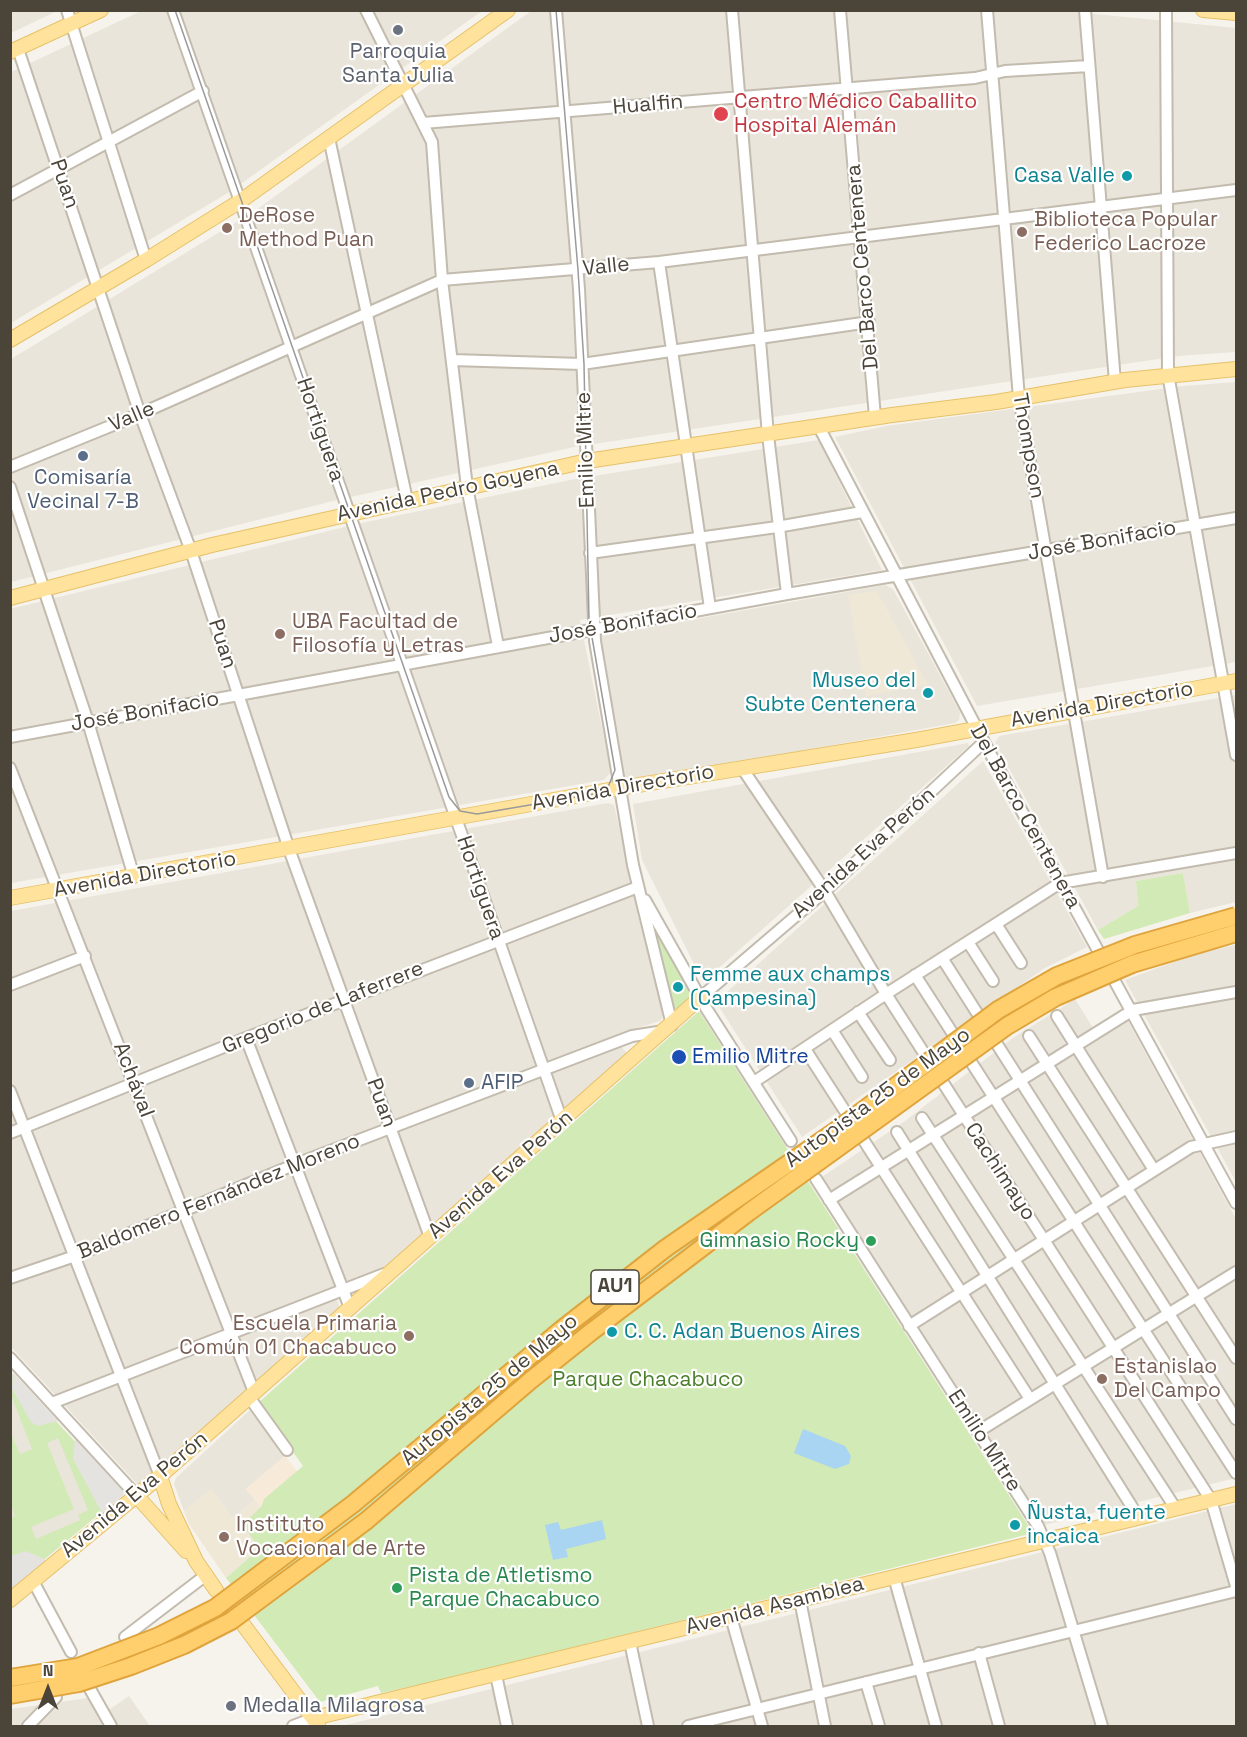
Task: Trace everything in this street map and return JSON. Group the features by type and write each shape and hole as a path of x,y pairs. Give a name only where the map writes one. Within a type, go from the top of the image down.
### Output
{"highway":[{"name":"Autopista 25 de Mayo","path":"10,1678 78,1666 159,1636 215,1608 353,1504 561,1330 666,1248 834,1132 998,1010 1057,976 1135,945 1236,916"},
{"name":"Autopista 25 de Mayo","path":"10,1695 79,1683 131,1666 184,1646 231,1621 366,1521 591,1332 749,1212 1007,1026 1056,997 1132,964 1236,933"}],"main road":[{"path":"14,51 70,17 101,10"},
{"path":"10,340 242,200 507,10"},
{"path":"1203,10 1236,13"},
{"name":"Avenida Pedro Goyena","path":"10,598 348,513 586,462 819,427 908,409 995,398 1014,399 1115,382 1236,369"},
{"name":"Avenida Directorio","path":"10,898 620,788 977,728 1230,682"},
{"name":"Avenida Eva Perón","path":"10,1600 160,1476 700,998"},
{"path":"160,1476 169,1504 196,1562"},
{"name":"Avenida Asamblea","path":"317,1722 496,1675 1236,1494"},
{"path":"136,1495 196,1562 216,1590"},
{"path":"153,1514 163,1513 169,1504"},
{"path":"242,1623 317,1722"}],"street":[{"name":"Hortiguera","path":"173,10 242,200 348,513 562,1121"},
{"path":"366,10 432,142 442,280 466,487 498,646"},
{"name":"Emilio Mitre","path":"556,10 578,270 594,629 638,887 668,1028"},
{"path":"732,10 768,435 777,528 787,594"},
{"name":"Del Barco Centenera","path":"840,10 876,417"},
{"name":"Thompson","path":"987,10 1014,399 1047,550 1103,877"},
{"path":"1085,10 1115,382"},
{"path":"1166,10 1168,375 1195,525 1230,682 1236,754"},
{"path":"70,17 146,260"},
{"name":"Puan","path":"14,51 59,169 141,414 191,551 289,849 430,1237"},
{"name":"Hualfin","path":"423,123 739,98 1089,66"},
{"path":"10,195 203,91"},
{"path":"329,138 406,500"},
{"name":"Valle","path":"10,467 141,414 368,315 442,280 659,262 860,235 1236,190"},
{"path":"659,262 710,608"},
{"path":"452,360 582,364 868,322"},
{"name":"Del Barco Centenera","path":"819,427 984,742 1060,883 1133,1010 1236,1203"},
{"path":"10,487 88,722 134,877"},
{"path":"590,553 777,528 862,512"},
{"name":"José Bonifacio","path":"10,737 402,663 787,594 1236,518"},
{"name":"Avenida Eva Perón","path":"700,998 825,891 984,742"},
{"name":"Achával","path":"10,768 60,890 184,1210 252,1395 287,1450"},
{"name":"Cachimayo","path":"742,768 825,891 886,994 1211,1500 1236,1586"},
{"path":"754,1082 858,1012 1060,883 1236,853"},
{"name":"Emilio Mitre","path":"638,887 700,998 791,1141"},
{"name":"Gregorio de Laferrere","path":"10,1133 498,939 638,887"},
{"path":"996,924 1021,963"},
{"path":"968,942 993,981"},
{"path":"10,985 85,956"},
{"path":"942,958 1101,1203 1236,1419"},
{"path":"915,975 1236,1473"},
{"path":"830,1200 1075,1044 1133,1010 1236,992"},
{"path":"858,1012 890,1060"},
{"path":"1057,1016 1154,1170"},
{"name":"Baldomero Fernández Moreno","path":"10,1278 75,1256 296,1164 632,1036 668,1028"},
{"path":"832,1030 862,1077"},
{"path":"1029,1036 1236,1358"},
{"path":"246,1038 350,1308"},
{"path":"805,1049 1030,1399"},
{"path":"10,1091 160,1476"},
{"path":"922,1118 1176,1509"},
{"path":"897,1132 1139,1518"},
{"path":"909,1326 1191,1147 1236,1137"},
{"name":"Emilio Mitre","path":"816,1179 979,1431 1045,1540 1102,1726"},
{"path":"52,1403 393,1271"},
{"path":"979,1431 1236,1272"},
{"path":"10,1358 136,1495"},
{"path":"125,1637 206,1575"},
{"path":"894,1577 936,1726"},
{"path":"33,1581 71,1652"},
{"path":"688,1726 703,1725 819,1693 1236,1591"},
{"path":"800,1600 825,1726"},
{"path":"731,1617 762,1726"},
{"path":"630,1642 648,1726"},
{"path":"979,1653 999,1726"},
{"path":"496,1675 507,1726"},
{"path":"866,1682 879,1726"},
{"path":"90,1689 111,1726"},
{"path":"28,1726 56,1697"},
{"path":"293,1726 317,1722"}],"shaded area":[{"path":"11,10 57,10 57,11 11,33"},
{"path":"1055,10 1236,28 1236,352 1178,356 574,447 333,501 11,582 11,359 256,210 531,11"},
{"path":"141,11 482,11 231,191 11,323 11,72"},
{"path":"1236,382 1236,662 977,706 835,437 886,426 1183,386"},
{"path":"819,440 882,570 580,620 611,772 604,780 11,883 10,609 361,523 575,479"},
{"path":"885,585 893,589 960,712 959,720 955,723 633,781 624,777 599,640 601,636"},
{"path":"877,591 928,685 866,696 848,595"},
{"path":"1236,695 1236,902 1190,913 1183,873 1136,881 1138,906 1098,930 995,743 999,736"},
{"path":"968,743 969,746 703,982 642,860 633,804"},
{"path":"983,761 1087,947 1045,968 802,1137 716,1002"},
{"path":"608,803 614,805 664,1015 660,1021 627,1031 619,1044 627,1053 385,1269 334,1290 340,1309 138,1485 11,1347 11,911"},
{"path":"1236,945 1236,1182 1125,980 1198,953"},
{"path":"1075,999 1100,1039 1128,1021 1236,1219 1236,1478 1044,1525 822,1177 905,1121 1013,1038"},
{"path":"11,1373 121,1491 11,1587"},
{"path":"13,1373 58,1421 37,1426 31,1422 12,1389"},
{"path":"250,1410 285,1456 246,1489 255,1500 233,1518 211,1490 184,1511 174,1484 176,1478"},
{"path":"75,1439 124,1492 123,1496 102,1513 73,1459"},
{"path":"285,1456 298,1472 264,1499 261,1507 246,1489"},
{"name":"Instituto Vocacional de Arte","path":"211,1489 233,1518 255,1500 261,1507 260,1548 226,1578 189,1524 184,1511"},
{"path":"1236,1504 1236,1726 342,1726"},
{"path":"26,1551 46,1560 11,1590 11,1556"},
{"path":"129,1696 150,1726 11,1726 11,1709 88,1698 100,1716"}],"green space":[{"path":"1183,873 1190,913 1104,939 1098,930 1138,906 1136,881"},
{"path":"643,899 690,994 691,998 679,1009 672,1007"},
{"name":"Parque Chacabuco","path":"699,1011 1033,1533 445,1679 381,1693 378,1686 320,1702 226,1578 260,1548 242,1525 261,1507 264,1499 303,1466 258,1403"},
{"path":"11,1373 121,1491 121,1496 11,1587 11,1518 15,1516 11,1505 10,1432 20,1454 32,1449 11,1395","holes":["58,1438 88,1510 78,1515 80,1520 36,1539 31,1527 74,1509 47,1443"]}],"water":[{"path":"803,1429 845,1446 851,1456 849,1464 835,1469 794,1453"},
{"path":"602,1520 606,1539 566,1549 568,1557 553,1560 545,1525 558,1522 561,1530"}],"tram line":[{"path":"175,10 449,797 460,811 477,814 594,794 608,787 615,770 589,620 584,364 556,10"}],"place":[{"name":"Parroquia Santa Julia","path":"398,30"},
{"name":"Centro Médico Caballito Hospital Alemán","path":"721,114"},
{"name":"Casa Valle","path":"1127,176"},
{"name":"DeRose Method Puan","path":"227,228"},
{"name":"Biblioteca Popular Federico Lacroze","path":"1022,232"},
{"name":"Comisaría Vecinal 7-B","path":"83,456"},
{"name":"UBA Facultad de Filosofía y Letras","path":"280,634"},
{"name":"Museo del Subte Centenera","path":"928,693"},
{"name":"Femme aux champs (Campesina)","path":"678,987"},
{"name":"Emilio Mitre","path":"679,1057"},
{"name":"AFIP","path":"469,1083"},
{"name":"Gimnasio Rocky","path":"871,1241"},
{"name":"C. C. Adan Buenos Aires","path":"612,1332"},
{"name":"Escuela Primaria Común 01 Chacabuco","path":"409,1336"},
{"name":"Estanislao Del Campo","path":"1102,1379"},
{"name":"Ñusta, fuente incaica","path":"1015,1525"},
{"name":"Instituto Vocacional de Arte","path":"224,1537"},
{"name":"Pista de Atletismo Parque Chacabuco","path":"397,1588"},
{"name":"Medalla Milagrosa","path":"231,1706"}]}
